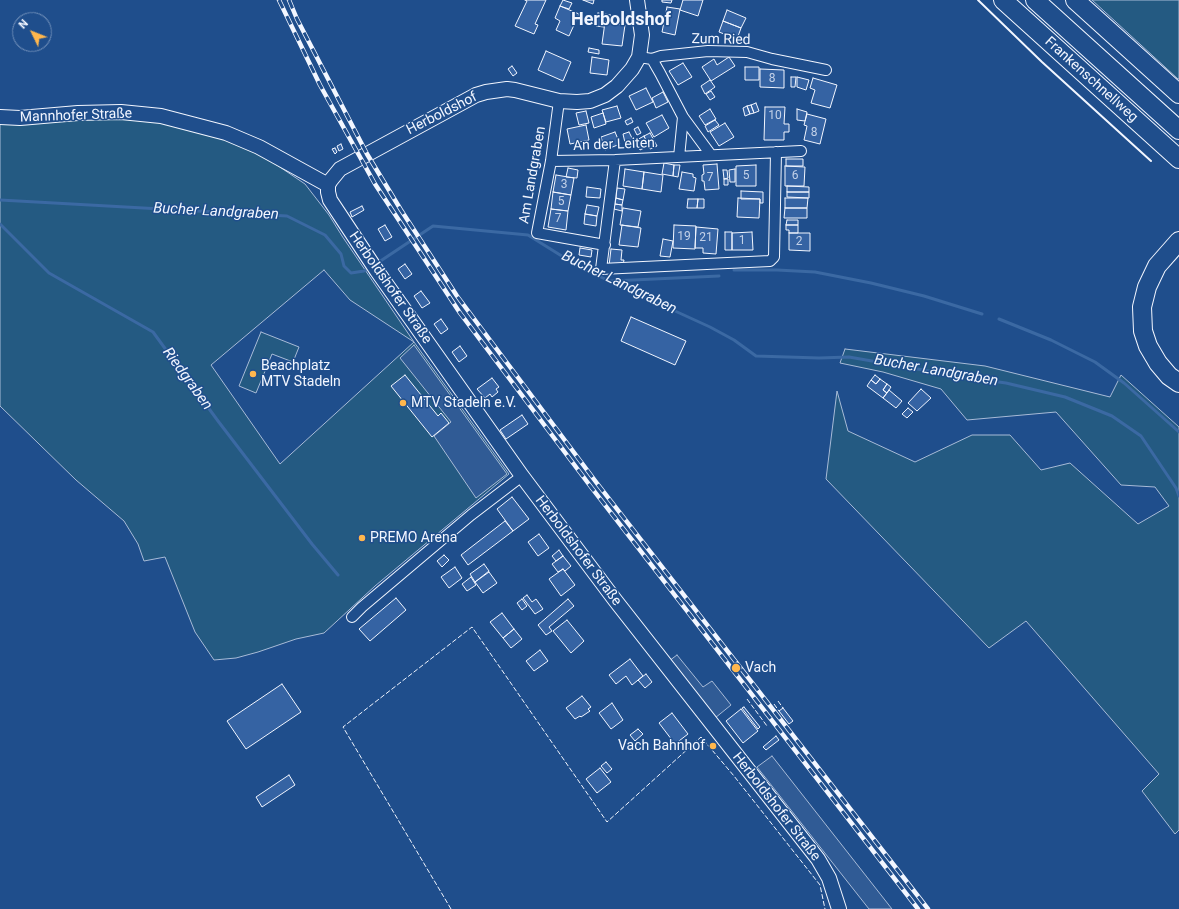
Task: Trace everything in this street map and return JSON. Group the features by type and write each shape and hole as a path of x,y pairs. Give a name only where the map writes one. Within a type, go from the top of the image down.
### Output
{"highway":[{"name":"Frankenschnellweg","path":"1003,0 1179,160"},
{"name":"Frankenschnellweg","path":"1035,0 1179,130"},
{"path":"1075,0 1179,94"},
{"path":"1179,241 1157,266 1147,287 1142,307 1143,330 1148,346 1158,363 1169,376 1179,383"}],"street":[{"name":"Herboldshof","path":"328,185 335,174 345,166 476,95 507,89 559,101 577,102 590,101 605,95 617,86 632,69 645,58 637,0"},
{"name":"Zum Ried","path":"645,58 708,51 747,52 772,59 826,70"},
{"path":"645,58 660,73 683,117 711,155"},
{"name":"Am Landgraben","path":"559,101 537,234 605,245"},
{"name":"Mannhofer Straße","path":"0,117 20,118 78,113 121,112 161,116 226,133 259,147 328,185"},
{"path":"679,157 683,117"},
{"name":"An der Leiten","path":"550,161 615,160 801,150"},
{"path":"615,160 601,269 770,261 774,257 776,152"},
{"name":"Herboldshofer Straße","path":"328,185 330,200 377,271 522,476 614,600 818,859 829,878 839,909"},
{"path":"352,617 471,515 522,476"}],"shaded area":[{"path":"1092,0 1179,0 1179,79 1178,79"},
{"path":"109,112 228,132 305,184 329,215 414,342 509,474 375,586 324,633 296,639 236,658 214,660 195,632 165,557 144,561 138,544 124,521 76,480 0,406 0,116","holes":["324,270 350,300 414,342 280,464 211,365"]},
{"name":"Beachplatz MTV Stadeln","path":"261,332 299,347 293,362 272,354 256,393 239,386"},
{"path":"414,345 507,474 476,498 434,436 451,422 400,358"},
{"path":"845,349 985,366 1110,397 1121,375 1179,427 1179,830 1175,834 1142,791 1159,774 1026,621 989,648 826,479 837,391 848,431 915,462 972,435 1010,435 1041,470 1070,463 1138,524 1169,506 1155,487 1121,485 1056,412 967,420 941,389 883,372 840,363"},
{"path":"677,655 703,687 712,681 731,705 715,718 669,661"},
{"path":"772,756 892,909 869,909 757,767"}],"building":[{"path":"525,0 546,0 535,24 538,25 534,34 515,26 527,1"},
{"path":"563,0 572,3 569,9 560,6"},
{"path":"583,0 594,0 593,4"},
{"path":"662,0 672,0 671,3 662,2"},
{"path":"683,0 703,0 698,16 680,10"},
{"path":"560,6 579,14 569,36 556,30 560,21 555,18"},
{"path":"667,7 680,9 675,35 662,32"},
{"path":"727,10 746,18 741,28 723,21"},
{"path":"598,13 611,15 610,23 605,22 604,27 596,26"},
{"path":"723,21 741,28 737,39 719,32"},
{"path":"605,22 625,25 622,46 602,44"},
{"path":"589,48 599,50 599,54 588,52"},
{"path":"546,51 571,62 563,81 538,70"},
{"path":"592,57 609,60 607,75 590,73"},
{"path":"729,57 735,66 711,81 702,67 714,59 717,65"},
{"path":"683,63 692,77 678,85 669,71"},
{"path":"512,66 517,73 513,76 508,69"},
{"path":"745,67 759,67 759,80 745,80"},
{"path":"760,69 784,70 784,88 760,87"},
{"path":"791,77 796,77 795,87 791,87"},
{"path":"797,77 809,80 806,90 797,87"},
{"path":"813,78 837,85 830,108 811,103 815,90 810,88"},
{"path":"710,80 715,87 705,94 701,86"},
{"path":"646,88 653,102 636,110 629,96"},
{"path":"711,91 715,97 710,100 706,94"},
{"path":"663,92 668,102 656,108 652,98"},
{"path":"756,103 759,111 754,113 751,105"},
{"path":"751,105 754,113 750,114 747,106"},
{"path":"617,106 621,118 606,122 602,110"},
{"path":"747,106 750,114 745,116 743,108"},
{"path":"765,107 785,107 784,124 789,124 789,132 784,132 784,140 764,140"},
{"path":"710,109 716,119 705,125 699,116"},
{"path":"797,109 807,112 805,121 797,120"},
{"path":"586,111 589,123 579,125 576,113"},
{"path":"603,113 606,124 594,128 591,117"},
{"path":"807,114 826,119 820,144 804,140 807,126 804,125"},
{"path":"662,115 669,128 654,137 646,123"},
{"path":"631,118 633,122 627,125 625,121"},
{"path":"715,120 719,125 708,132 705,126"},
{"path":"725,123 734,137 719,146 710,132"},
{"path":"586,125 589,140 570,144 567,129"},
{"path":"638,127 641,133 637,135 634,129"},
{"path":"615,132 620,144 605,150 601,137"},
{"path":"629,132 635,144 626,147 623,134"},
{"path":"650,133 657,146 650,149 644,136"},
{"path":"644,136 648,146 640,150 635,141"},
{"path":"341,144 343,149 339,151 337,146"},
{"path":"335,148 337,152 335,154 332,149"},
{"path":"786,159 803,159 803,166 786,166"},
{"path":"664,163 674,165 673,176 662,174"},
{"path":"717,164 719,189 705,190 704,181 702,181 702,175 704,174 703,165"},
{"path":"674,165 680,165 678,177 673,176"},
{"path":"756,165 756,186 736,186 736,166"},
{"path":"785,166 805,167 804,186 785,186"},
{"path":"568,168 578,170 577,178 566,177"},
{"path":"625,169 644,172 642,189 623,186"},
{"path":"735,169 735,182 730,182 729,170"},
{"path":"723,170 727,170 728,178 724,179"},
{"path":"644,172 663,175 661,192 642,189"},
{"path":"682,172 693,174 693,177 696,178 694,191 679,189"},
{"path":"556,175 574,178 571,195 553,192"},
{"path":"724,179 728,179 728,185 724,185"},
{"path":"787,186 809,187 809,192 787,192"},
{"path":"587,187 601,189 600,198 586,197"},
{"path":"617,188 625,189 623,200 616,198"},
{"path":"741,191 763,192 763,203 760,203 760,199 741,199"},
{"path":"553,192 571,195 568,211 551,209"},
{"path":"787,192 809,192 809,198 787,197"},
{"path":"616,198 623,200 622,205 615,204"},
{"path":"738,198 760,199 759,218 737,217"},
{"path":"785,198 808,198 807,208 785,208"},
{"path":"688,199 698,199 697,208 687,208"},
{"path":"698,199 704,199 704,208 697,208"},
{"path":"615,204 622,205 622,211 614,209"},
{"path":"587,205 599,207 597,216 585,214"},
{"path":"362,206 364,210 352,217 350,212"},
{"path":"623,208 641,211 638,227 620,225"},
{"path":"785,208 807,208 807,218 784,218"},
{"path":"551,209 568,211 566,230 548,227"},
{"path":"585,214 597,216 596,226 584,224"},
{"path":"787,220 798,220 798,225 786,225"},
{"path":"385,225 392,237 385,241 378,229"},
{"path":"622,225 641,228 638,247 619,245"},
{"path":"674,225 696,226 695,249 673,248"},
{"path":"786,225 798,225 798,233 789,233 789,230 786,230"},
{"path":"696,227 718,229 716,254 703,253 703,248 695,248"},
{"path":"725,232 732,232 732,250 725,250"},
{"path":"752,232 753,250 732,250 732,233"},
{"path":"789,233 810,233 810,251 789,250"},
{"path":"663,239 673,241 670,257 660,256"},
{"path":"580,248 592,250 591,257 579,255"},
{"path":"611,249 622,250 621,260 624,260 623,265 609,266"},
{"path":"405,264 412,274 405,279 398,269"},
{"path":"421,291 430,303 422,308 414,296"},
{"path":"631,317 686,341 675,365 621,341"},
{"path":"441,319 448,329 441,334 434,324"},
{"path":"460,346 467,356 459,362 452,352"},
{"name":"MTV Stadeln e.V.","path":"405,375 438,416 441,413 449,423 432,437 391,386"},
{"path":"875,375 880,379 876,384 871,380"},
{"path":"492,378 499,387 496,389 498,392 492,397 490,394 485,398 477,389"},
{"path":"880,379 887,384 883,390 887,393 883,398 867,386 871,380 876,384"},
{"path":"887,384 891,387 887,393 883,390"},
{"path":"921,389 931,398 917,411 908,403"},
{"path":"889,390 902,401 896,408 883,398"},
{"path":"908,408 913,412 907,418 902,414"},
{"path":"522,415 528,424 506,439 500,430"},
{"path":"512,497 529,519 513,531 497,509"},
{"path":"505,521 513,531 468,565 461,555"},
{"path":"539,534 549,548 538,556 528,542"},
{"path":"559,550 563,556 556,561 552,556"},
{"path":"444,555 449,560 442,567 437,561"},
{"path":"563,556 571,566 565,571 563,569 558,572 552,564"},
{"path":"484,564 489,571 475,582 470,574"},
{"path":"455,567 462,578 449,588 441,577"},
{"path":"563,569 575,585 561,596 549,579"},
{"path":"489,572 497,583 483,593 475,582"},
{"path":"471,577 476,585 467,591 462,584"},
{"path":"527,595 532,602 536,599 543,609 535,614 523,598"},
{"path":"396,598 406,610 370,641 359,629"},
{"path":"522,599 527,606 522,610 517,603"},
{"path":"568,599 574,606 549,627 552,631 546,635 538,625"},
{"path":"502,613 514,629 503,638 490,622"},
{"path":"567,620 584,641 571,653 553,631"},
{"path":"514,629 522,639 511,648 503,638"},
{"path":"540,650 548,661 534,671 526,661"},
{"path":"630,659 643,676 632,685 626,676 616,684 609,675"},
{"path":"646,674 652,682 645,688 638,680"},
{"path":"282,684 301,712 246,749 227,721"},
{"path":"582,696 591,707 588,709 590,711 575,719 566,708"},
{"path":"612,703 623,720 611,729 599,713"},
{"path":"744,707 760,727 758,729 742,708"},
{"path":"783,708 793,721 789,724 779,711"},
{"path":"741,709 758,731 743,743 726,721"},
{"path":"672,713 688,734 675,744 659,723"},
{"path":"638,729 643,734 635,741 630,735"},
{"path":"776,736 779,740 766,750 763,747"},
{"path":"606,762 612,769 607,773 601,766"},
{"path":"600,768 611,782 597,793 586,779"},
{"path":"289,775 295,785 262,807 256,797"}],"waterway":[{"name":"Bucher Landgraben","path":"0,200 287,216 325,235 341,254 344,266 351,273 364,271 369,268"},
{"name":"Riedgraben","path":"0,224 49,273 153,332 218,421 312,544 338,575"},
{"name":"Bucher Landgraben","path":"376,264 433,226 528,235 581,268 710,327 734,340 756,356 819,358 849,357 1006,383 1065,397 1112,416 1141,436 1176,488 1179,496"},
{"path":"734,270 815,272 871,283 924,296 982,314"},
{"path":"611,281 719,276"},
{"path":"999,319 1051,340 1095,362 1124,383 1179,432"}],"railway":[{"path":"279,0 320,85 375,184 460,313 591,487 918,909"},
{"path":"289,0 297,19 367,154 401,210 457,296 596,482 928,909"}],"fence":[{"path":"451,909 343,727 472,627 607,822 701,737 734,776 820,885 825,909"},
{"path":"747,699 767,726"},
{"path":"778,701 783,708"},
{"path":"774,704 779,711"}],"wall":[{"path":"978,0 1042,62 1151,161"}],"place":[{"name":"Beachplatz MTV Stadeln","path":"253,374"},
{"name":"MTV Stadeln e.V.","path":"403,403"},
{"name":"PREMO Arena","path":"362,538"},
{"name":"Vach","path":"736,668"},
{"name":"Vach Bahnhof","path":"713,746"}],"district":[{"name":"Herboldshof","path":"621,20"}]}
